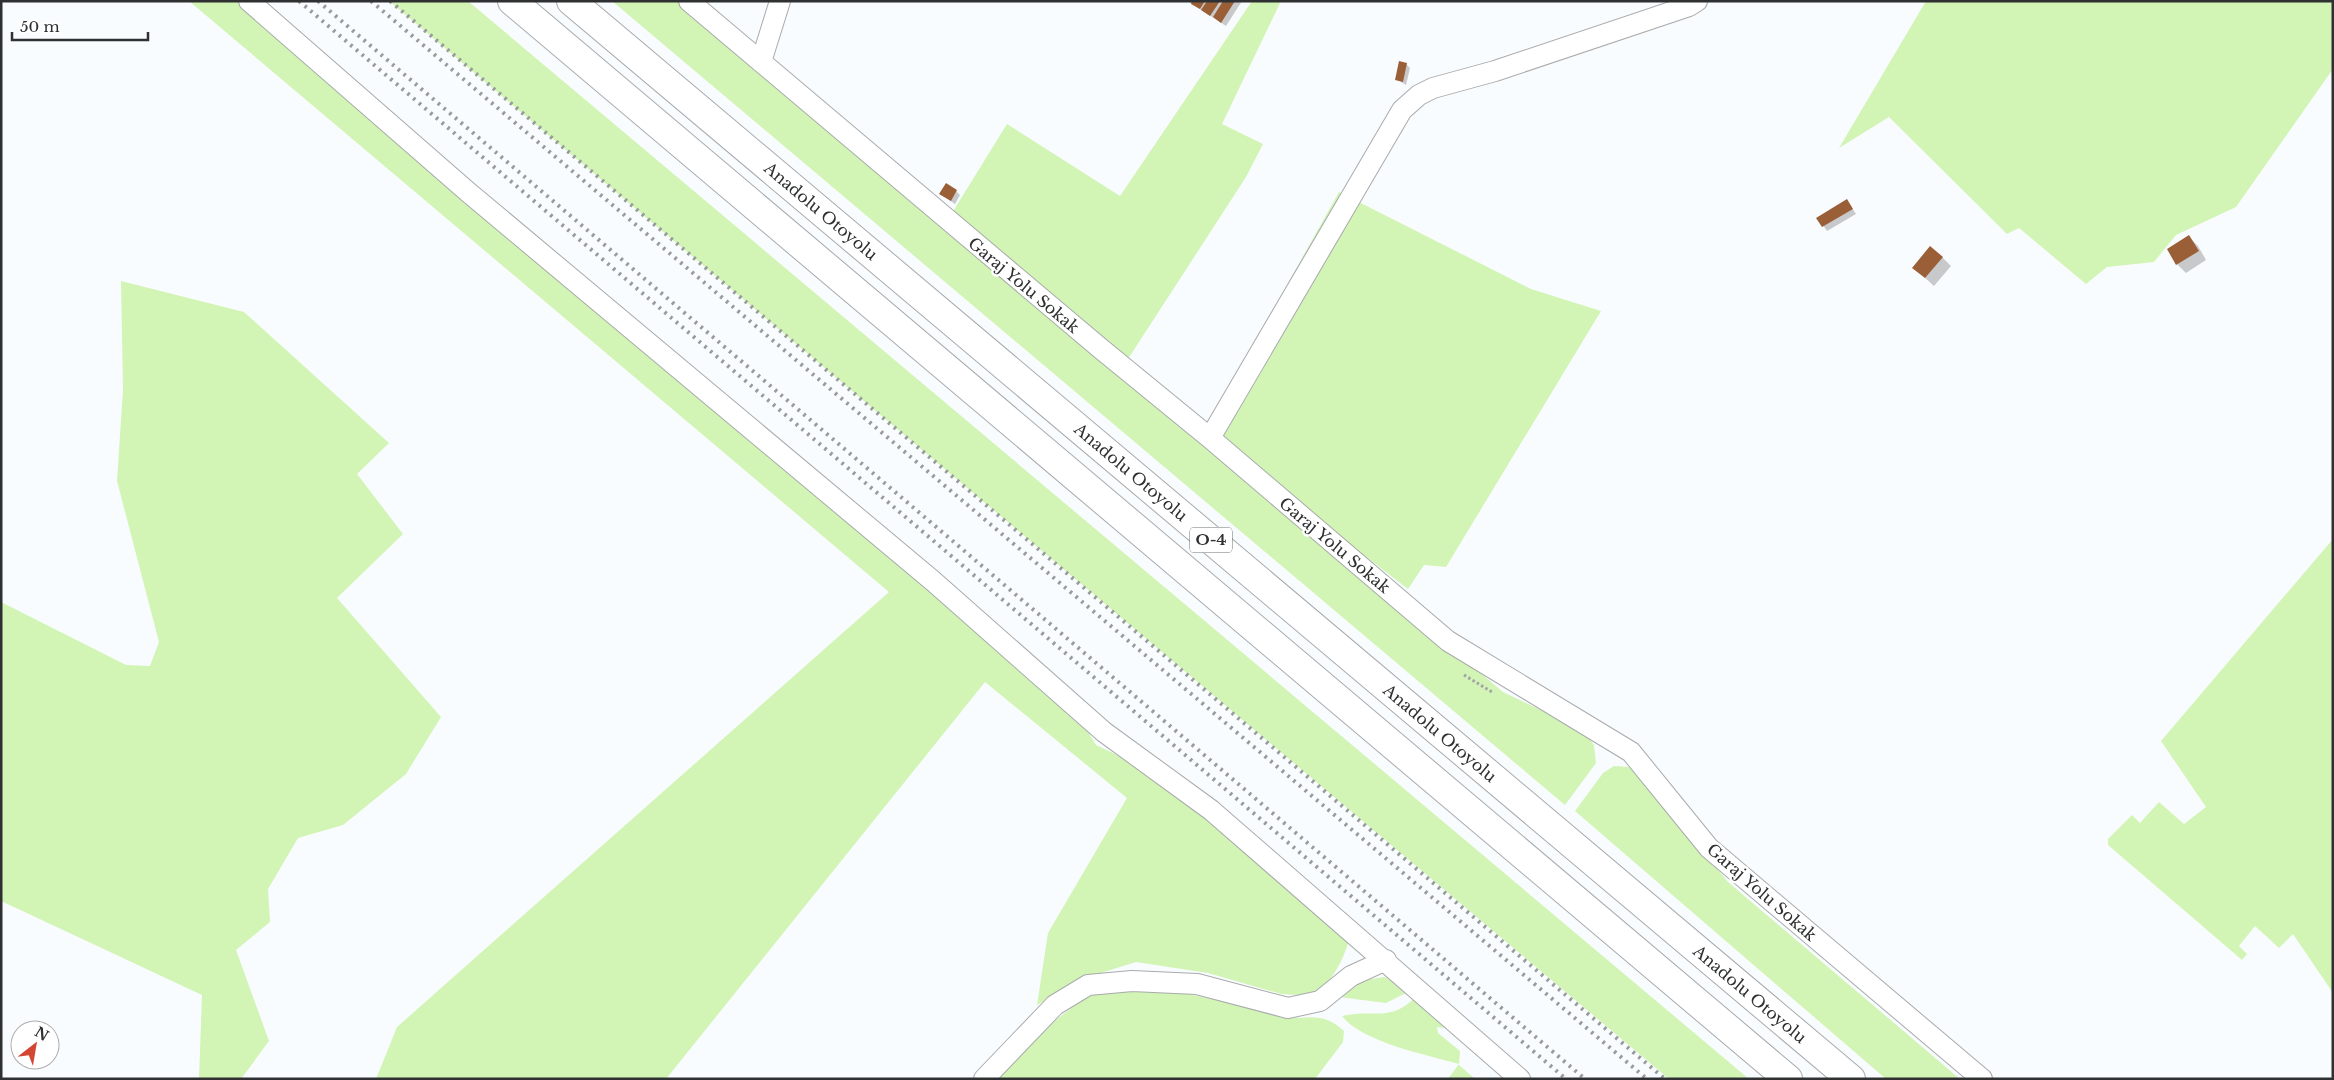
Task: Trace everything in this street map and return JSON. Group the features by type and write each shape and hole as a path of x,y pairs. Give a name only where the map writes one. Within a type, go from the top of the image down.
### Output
{"highway":[{"name":"O-4","path":"512,1 1788,1079"},
{"name":"Anadolu Otoyolu","path":"571,1 1851,1079"}],"street":[{"path":"249,1 468,192 933,581 1104,732 1212,810 1520,1079"},
{"name":"Garaj Yolu Sokak","path":"689,1 1100,348 1210,438 1448,641 1631,752 1708,848 1982,1079"},
{"path":"761,62 780,1"},
{"path":"1210,438 1402,110 1419,95 1433,88 1495,71 1690,6 1697,1"},
{"path":"984,1079 1055,1005 1088,985 1132,981 1197,984 1288,1008 1320,1002 1351,976 1386,960"}],"green space":[{"path":"189,1 238,1 1004,653 1085,727 1096,745 1159,775 1349,940 1344,956 1327,984 1315,996 1281,994 1208,973 1136,962 1091,976 1037,1005 1048,933 1127,798 985,682 666,1079 376,1079 397,1027 889,592"},
{"path":"389,1 468,1 1749,1079 1669,1079"},
{"path":"612,1 683,1 1503,692 1583,730 1594,745 1596,763 1565,805"},
{"path":"1252,1 1281,1 1222,124 1263,144 1246,177 1128,359 952,213 1007,124 1120,196"},
{"path":"1926,1 2333,1 2333,69 2236,207 2176,235 2154,262 2107,267 2086,284 2019,228 2007,234 1889,117 1839,148"},
{"path":"1339,192 1531,289 1601,311 1446,567 1424,565 1408,589 1267,481 1225,440 1212,419"},
{"path":"121,281 244,312 389,443 357,474 403,534 337,598 441,717 406,774 343,825 298,838 268,889 270,922 236,950 269,1041 241,1079 199,1079 202,995 1,901 1,602 126,665 150,666 159,642 117,481 123,390"},
{"path":"2333,539 2333,993 2293,934 2279,948 2255,926 2239,946 2247,954 2242,960 2108,845 2108,839 2132,815 2140,823 2159,802 2184,824 2206,807 2161,741"},
{"path":"1614,766 1629,767 1642,778 1728,882 1960,1079 1886,1079 1575,811 1603,773"},
{"path":"1384,977 1401,981 1408,992 1386,1003 1339,997 1352,982"},
{"path":"1128,987 1184,993 1299,1018 1312,1017 1323,1019 1334,1023 1344,1031 1343,1042 1315,1079 996,1079 1057,1019 1091,993"},
{"path":"1417,995 1446,1028 1437,1027 1438,1033 1460,1051 1459,1065 1475,1079 1448,1079 1459,1064 1413,1052 1379,1040 1351,1025 1342,1016 1390,1012 1408,1004"}],"building":[{"path":"1192,1 1205,1 1200,9 1191,4"},
{"path":"1207,1 1220,1 1210,16 1201,10"},
{"path":"1223,1 1235,1 1221,23 1213,17"},
{"path":"1399,61 1407,63 1403,82 1395,80"},
{"path":"946,183 957,190 951,201 939,194"},
{"path":"1847,199 1853,209 1822,227 1816,218"},
{"path":"2189,235 2199,251 2176,265 2167,249"},
{"path":"1930,246 1943,257 1925,278 1912,268"}],"railway":[{"path":"299,1 1566,1079"},
{"path":"318,1 1585,1079"},
{"path":"371,1 1647,1079"},
{"path":"390,1 1665,1079"}]}
